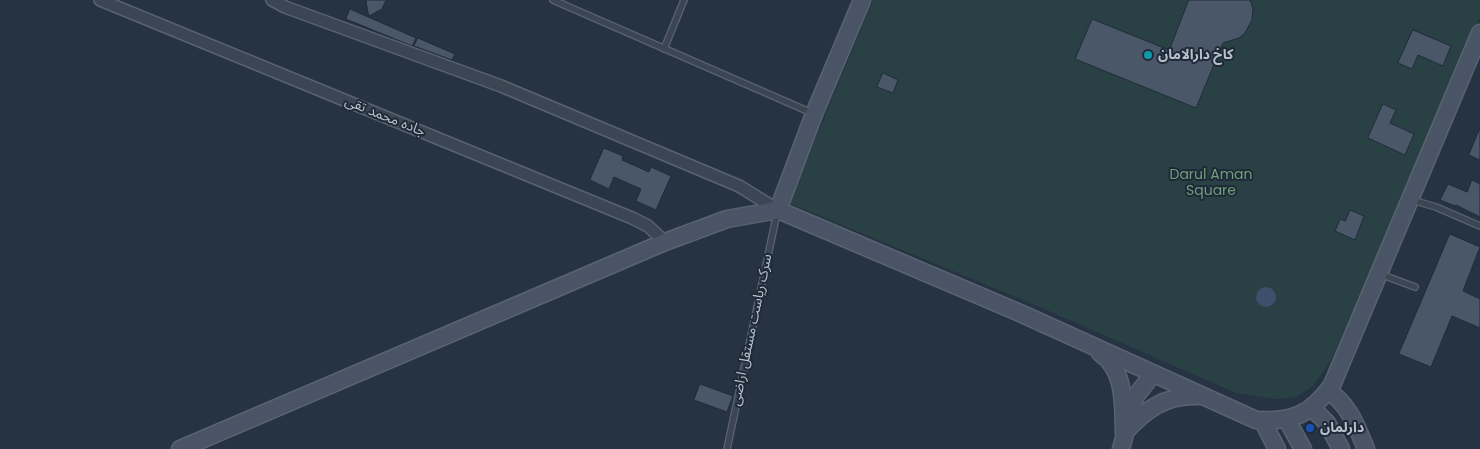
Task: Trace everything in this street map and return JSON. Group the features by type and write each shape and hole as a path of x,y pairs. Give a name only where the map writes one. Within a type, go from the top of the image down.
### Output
{"main road":[{"path":"778,210 814,114 862,0"},
{"path":"180,449 665,242 727,219 778,210 1020,313 1256,420 1287,420 1312,408 1328,391 1480,33"},
{"path":"1083,342 1106,357 1115,370 1122,391 1122,441"},
{"path":"1122,441 1135,397 1153,374"},
{"path":"1328,391 1340,399 1347,409 1366,449"},
{"path":"1122,441 1142,414 1165,400 1180,395 1200,396"},
{"path":"1312,408 1327,423 1341,449"},
{"path":"1262,420 1277,449"},
{"path":"1287,420 1303,449"}],"street":[{"name":"جاده محمد تقی","path":"100,0 632,218 648,226 665,242"},
{"path":"272,0 294,11 501,86 739,186 778,210"}],"lane":[{"path":"552,0 814,114"},
{"path":"664,49 684,0"},
{"path":"1409,199 1436,206 1480,226"},
{"name":"سرک ریاست مستقل اراضی","path":"727,449 778,210"},
{"path":"1378,273 1416,287"}],"green space":[{"name":"Darul Aman Square","path":"873,0 1480,0 1480,18 1453,86 1330,362 1312,387 1296,397 1276,399 1236,393 1040,307 789,203"}],"water":[{"path":"1266,287 1273,290 1276,297 1273,304 1266,307 1259,304 1256,297 1259,290"}],"building":[{"path":"366,0 386,0 382,9 369,16"},
{"name":"کاخ دارالامان","path":"1189,0 1250,0 1253,8 1252,20 1245,33 1239,38 1223,43 1196,108 1075,59 1092,19 1169,50"},
{"path":"350,9 416,38 412,46 346,19"},
{"path":"1413,30 1451,46 1443,66 1418,55 1412,69 1398,63"},
{"path":"418,38 455,54 452,60 414,46"},
{"path":"883,73 898,80 893,93 877,87"},
{"path":"1383,104 1396,110 1390,123 1414,134 1405,155 1368,138"},
{"path":"1480,128 1480,160 1469,155"},
{"path":"604,148 623,156 622,160 649,172 651,167 671,176 656,210 636,201 641,189 614,177 609,189 590,180"},
{"path":"1472,180 1480,184 1480,217 1456,205 1440,200 1448,184 1467,192"},
{"path":"1350,210 1364,216 1355,240 1335,231 1340,219 1345,221"},
{"path":"1450,234 1480,247 1463,291 1480,299 1480,328 1452,316 1431,367 1399,354"},
{"path":"700,384 733,396 727,412 694,400"}],"place":[{"name":"کاخ دارالامان","path":"1148,55"},
{"name":"دارلمان","path":"1310,428"}]}
